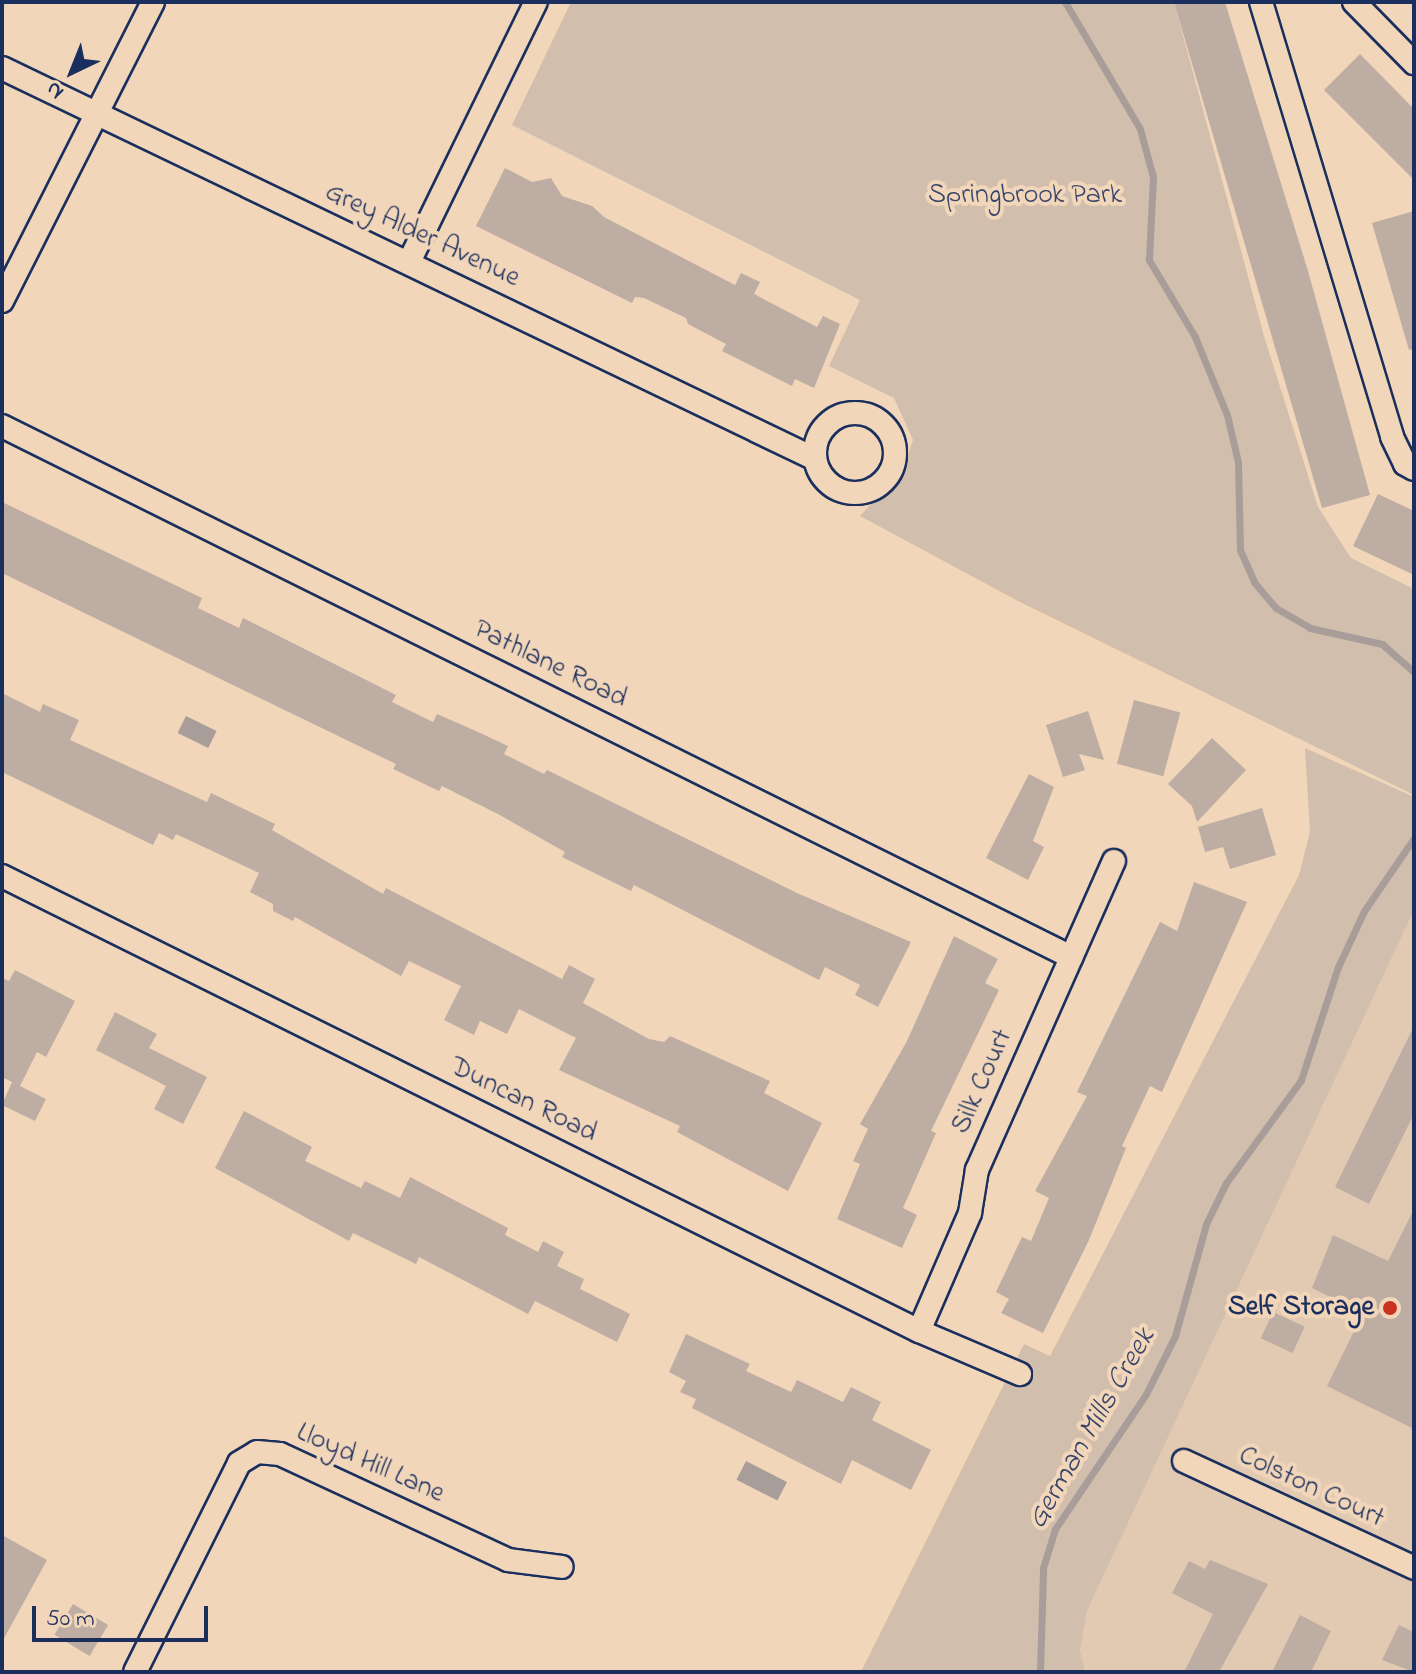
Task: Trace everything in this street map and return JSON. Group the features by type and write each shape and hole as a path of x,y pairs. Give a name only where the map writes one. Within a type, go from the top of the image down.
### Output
{"street":[{"path":"2,301 153,2"},
{"path":"409,262 536,2"},
{"path":"1261,2 1392,437 1405,464 1414,469"},
{"path":"1354,2 1414,63"},
{"name":"Grey Alder Avenue","path":"2,68 815,459"},
{"name":"Pathlane Road","path":"2,426 1071,957"},
{"name":"Silk Court","path":"919,1331 970,1213 977,1170 1114,861"},
{"name":"Duncan Road","path":"2,876 919,1331 1020,1374"},
{"name":"Lloyd Hill Lane","path":"135,1672 239,1463 257,1452 280,1454 508,1560 562,1567"},
{"name":"Colston Court","path":"1184,1461 1414,1568"}],"shaded area":[{"path":"186,716 217,731 208,748 178,733"},
{"path":"1414,910 1414,1672 1085,1672 1080,1650 1087,1611"},
{"path":"746,1461 787,1482 777,1501 736,1480"}],"green space":[{"name":"Springbrook Park","path":"571,2 1174,2 1264,336 1318,507 1351,558 1414,589 1414,795 1018,601 860,516 902,471 913,440 894,398 829,366 860,300 512,125"},
{"path":"1305,748 1414,797 1414,910 1087,1611 1080,1650 1085,1672 861,1672 1024,1344 1050,1356 1299,875 1310,832"}],"building":[{"path":"1174,2 1225,2 1308,271 1370,495 1322,508"},
{"path":"1360,54 1414,109 1414,180 1324,90"},
{"path":"505,168 532,182 551,178 562,196 592,206 604,217 735,285 741,273 760,282 754,294 817,327 823,316 840,324 814,388 795,379 792,386 722,351 726,344 688,324 686,318 644,298 635,297 632,303 476,226"},
{"path":"1414,211 1414,349 1409,350 1372,223"},
{"path":"1378,494 1414,511 1414,575 1353,546"},
{"path":"2,502 202,598 198,608 239,628 243,618 396,695 392,702 433,722 437,714 478,732 508,746 504,754 544,774 547,770 797,893 911,942 878,1007 855,995 860,985 825,967 819,980 634,885 631,891 562,857 565,852 498,814 442,786 439,791 393,769 396,764 2,573"},
{"path":"2,693 40,712 43,704 79,720 70,740 207,802 211,793 275,824 272,830 383,894 386,888 562,979 569,965 595,979 583,1003 649,1039 664,1042 670,1036 770,1081 764,1093 822,1123 788,1191 677,1132 680,1126 559,1070 576,1038 519,1009 507,1034 480,1021 474,1035 444,1020 461,986 409,961 401,976 295,917 293,921 273,911 273,904 250,892 259,873 176,834 173,840 159,833 153,845 2,772"},
{"path":"1134,700 1180,712 1163,776 1117,764"},
{"path":"1088,711 1104,760 1079,754 1085,770 1063,777 1046,725"},
{"path":"1212,738 1246,770 1197,822 1192,806 1168,784"},
{"path":"1029,774 1054,787 1033,841 1044,847 1028,880 986,858"},
{"path":"1262,808 1276,855 1230,869 1223,847 1205,852 1198,827"},
{"path":"1194,882 1247,902 1162,1092 1150,1086 1122,1146 1126,1148 1089,1240 1043,1333 1001,1313 1009,1299 996,1292 1022,1237 1031,1241 1049,1198 1035,1191 1087,1096 1077,1092 1160,922 1177,931"},
{"path":"954,936 998,959 985,983 999,990 931,1131 936,1133 903,1208 917,1215 902,1248 837,1219 860,1164 853,1161 868,1129 860,1124 907,1041"},
{"path":"15,970 75,1001 46,1057 37,1052 20,1086 46,1099 35,1121 2,1105 12,1082 2,1077 2,978 9,981"},
{"path":"115,1012 157,1034 149,1048 207,1077 183,1124 154,1109 166,1086 96,1050"},
{"path":"1414,1026 1414,1114 1369,1204 1335,1187"},
{"path":"244,1111 312,1147 305,1161 361,1188 365,1181 400,1198 410,1177 508,1228 505,1235 538,1252 543,1241 564,1252 557,1266 584,1279 580,1289 630,1314 617,1342 535,1301 528,1314 419,1257 416,1264 353,1233 349,1241 215,1168"},
{"name":"Self Storage","path":"1414,1209 1414,1429 1327,1386 1363,1313 1312,1288 1333,1235 1388,1261"},
{"path":"1273,1312 1305,1327 1292,1353 1261,1338"},
{"path":"686,1334 750,1364 746,1371 791,1392 797,1380 843,1402 851,1387 881,1402 872,1420 931,1450 911,1490 852,1460 841,1484 692,1408 696,1399 680,1392 686,1381 669,1372"},
{"path":"2,1535 47,1560 2,1642"},
{"path":"1210,1560 1268,1584 1219,1672 1184,1672 1213,1614 1172,1593 1189,1561 1205,1569"},
{"path":"73,1604 108,1625 90,1656 54,1635"},
{"path":"1300,1615 1331,1631 1311,1672 1272,1672"},
{"path":"1399,1625 1414,1632 1414,1672 1382,1660"}],"waterway":[{"name":"German Mills Creek","path":"1065,2 1140,129 1153,177 1149,260 1195,337 1227,415 1238,462 1240,550 1254,582 1276,608 1310,628 1382,644 1414,672"},
{"name":"German Mills Creek","path":"1040,1672 1043,1568 1055,1529 1146,1394 1175,1336 1206,1224 1226,1183 1301,1080 1338,967 1364,911 1414,838"}],"place":[{"name":"Self Storage","path":"1390,1308"}]}
